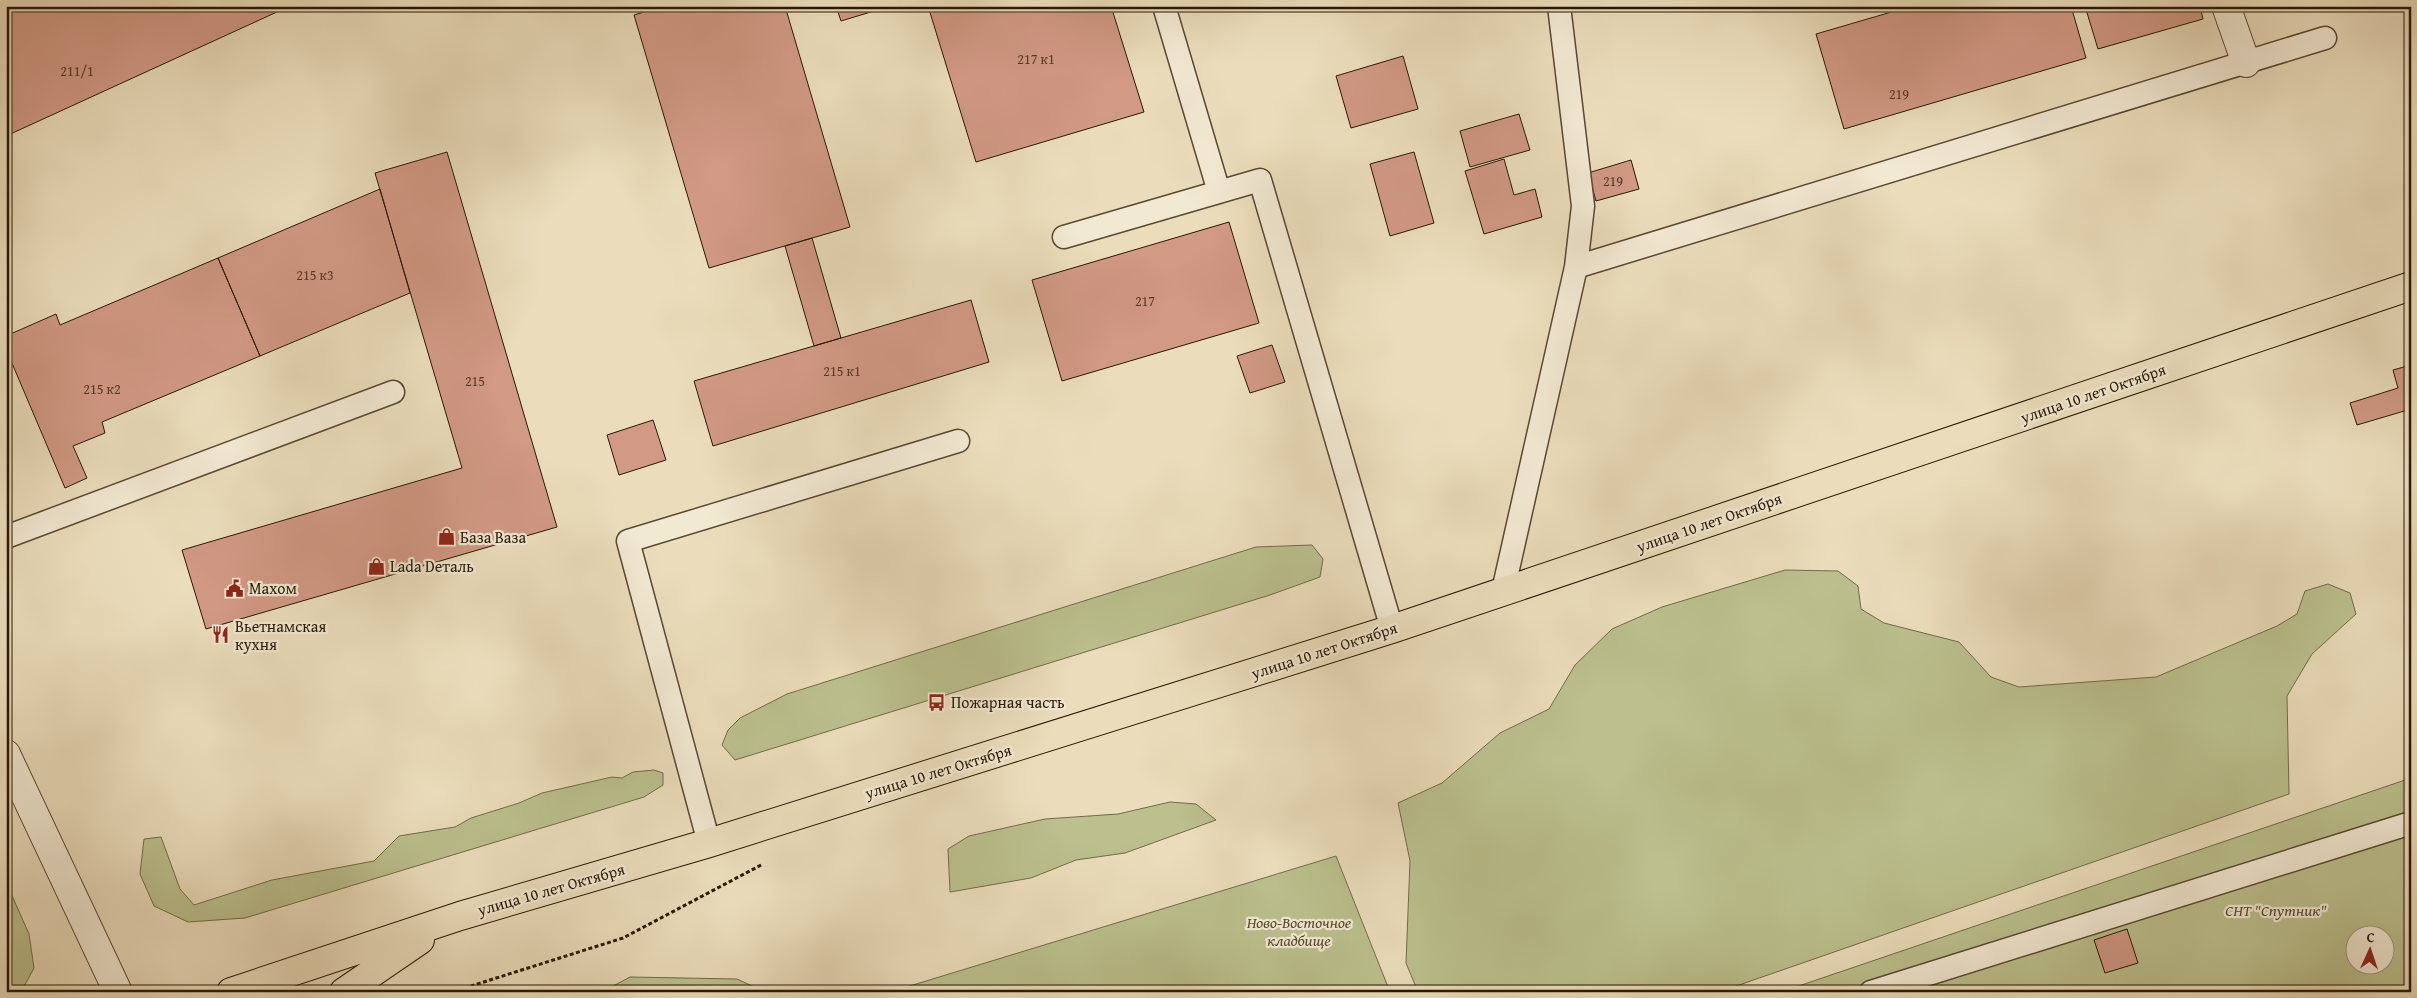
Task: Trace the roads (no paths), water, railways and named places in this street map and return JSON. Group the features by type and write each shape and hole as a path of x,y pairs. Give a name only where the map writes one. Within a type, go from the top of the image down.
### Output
{"main road":[{"name":"улица 10 лет Октября","path":"231,992 460,916 709,843 1392,629 2411,286"},
{"path":"344,992 412,944 460,916"}],"street":[{"path":"2226,6 2246,63"},
{"path":"6,754 118,992"}],"lane":[{"path":"1164,6 1219,192"},
{"path":"1503,591 1576,267 1583,206 1560,6"},
{"path":"1576,267 2325,38"},
{"path":"1064,237 1260,180 1392,629"},
{"path":"6,537 393,392"},
{"path":"709,843 628,541 958,441"},
{"path":"1871,992 2411,823"}],"place":[{"name":"База Ваза","path":"446,537"},
{"name":"Lada Dеталь","path":"376,566"},
{"name":"Махом","path":"235,588"},
{"name":"Вьетнамская кухня","path":"221,635"},
{"name":"Пожарная часть","path":"937,702"}],"park label":[{"name":"СНТ \"Спутник\"","path":"2276,910"},
{"name":"Ново-Восточное кладбище","path":"1299,931"}]}
